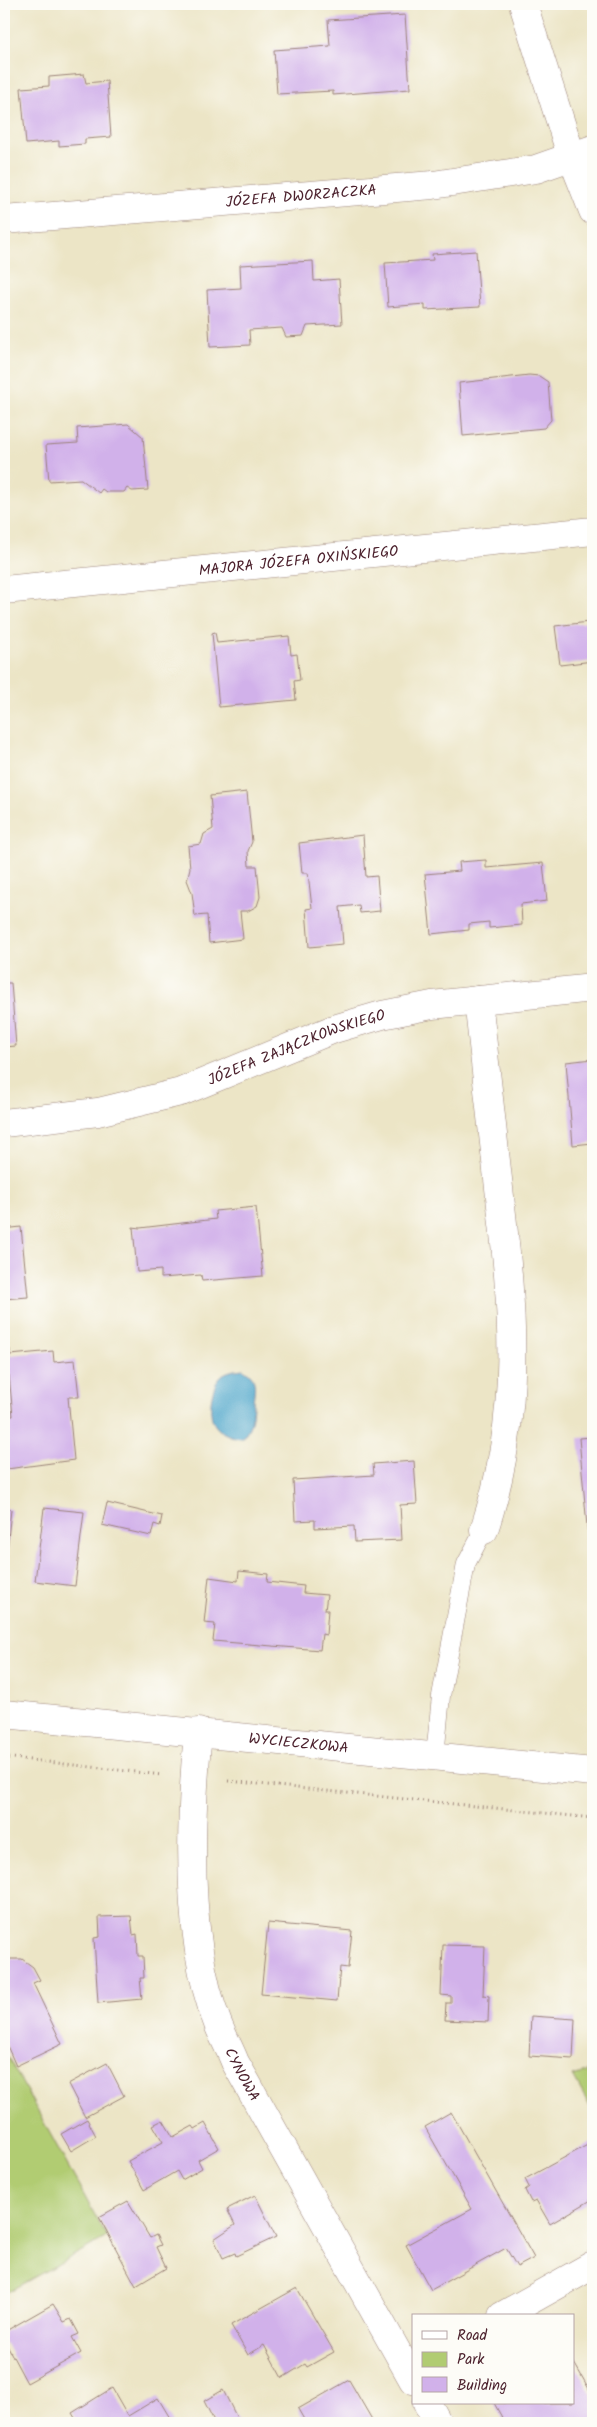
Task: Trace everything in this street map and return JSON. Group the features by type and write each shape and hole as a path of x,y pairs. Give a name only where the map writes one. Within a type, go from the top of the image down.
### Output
{"street":[{"path":"523,4 582,152 593,211"},
{"name":"JÓZEFA DWORZACZKA","path":"4,220 433,185 536,168 582,152"},
{"name":"MAJORA JÓZEFA OXIŃSKIEGO","path":"4,590 593,531"},
{"name":"JÓZEFA ZAJĄCZKOWSKIEGO","path":"4,1123 98,1112 181,1092 334,1029 382,1015 432,1005 593,988"},
{"path":"478,1000 511,1286 513,1346 510,1403 502,1465 484,1530"},
{"name":"WYCIECZKOWA","path":"4,1714 593,1772"},
{"name":"CYNOWA","path":"198,1732 194,1778 193,1876 197,1931 205,1979 217,2023 235,2062 411,2372"},
{"path":"506,2314 593,2265"},
{"path":"427,2404 438,2423"}],"lane":[{"path":"436,1756 441,1696 466,1564 484,1530"}],"path":[{"path":"4,1757 593,1818"}],"green space":[{"path":"4,2050 107,2237 4,2294"},
{"path":"593,2070 593,2112 573,2076"}],"water":[{"path":"243,1369 253,1379 254,1388 251,1422 242,1438 227,1435 217,1428 211,1414 211,1400 215,1386 223,1374"}],"building":[{"path":"405,15 410,89 333,95 333,91 277,94 274,50 330,46 328,20"},
{"path":"84,74 86,83 107,81 111,137 85,139 85,144 59,146 59,141 26,144 21,88 49,86 49,77"},
{"path":"476,251 480,307 425,310 425,304 388,307 385,263 433,260 432,254"},
{"path":"313,261 314,281 339,279 342,324 307,326 303,336 286,337 282,328 249,330 250,345 210,347 207,290 241,288 240,265"},
{"path":"529,375 539,376 548,382 551,420 544,428 463,436 459,383"},
{"path":"128,424 143,437 148,490 132,491 127,488 124,492 106,492 102,489 99,493 81,479 49,481 46,445 78,443 77,428"},
{"path":"593,610 593,661 560,665 555,626 589,622 588,611"},
{"path":"215,632 217,643 289,636 291,655 297,654 300,680 294,681 296,700 219,707 212,633"},
{"path":"247,792 252,842 248,851 249,866 257,866 260,897 257,906 248,911 240,911 243,939 209,943 207,915 195,916 192,893 187,880 190,868 188,846 201,844 204,834 213,829 210,796"},
{"path":"363,835 366,877 377,876 380,911 360,913 359,905 340,907 343,944 309,947 306,909 312,908 308,873 302,873 299,843"},
{"path":"486,860 486,868 543,863 547,901 521,904 522,925 489,928 489,922 469,924 469,930 431,934 425,874 460,871 459,862"},
{"path":"4,983 11,983 16,1046 4,1047"},
{"path":"593,1059 593,1143 573,1145 566,1062"},
{"path":"256,1207 263,1276 202,1281 201,1275 161,1278 161,1270 137,1272 133,1227 140,1228 216,1219 215,1211"},
{"path":"21,1227 28,1297 4,1299 4,1229"},
{"path":"10,1349 10,1355 53,1351 54,1362 75,1360 79,1397 68,1397 74,1460 7,1469 4,1416 13,1416 9,1375 4,1376 4,1350"},
{"path":"593,1437 593,1548 589,1548 579,1438"},
{"path":"414,1461 417,1504 400,1505 402,1540 355,1542 354,1526 315,1528 315,1520 295,1521 293,1480 374,1475 373,1464"},
{"path":"107,1503 162,1516 160,1526 154,1524 151,1536 102,1525"},
{"path":"4,1508 11,1509 5,1572 4,1572"},
{"path":"44,1508 84,1512 75,1586 35,1581"},
{"path":"239,1571 268,1574 267,1582 304,1586 303,1593 327,1595 325,1610 328,1610 326,1635 322,1634 320,1650 213,1641 215,1624 204,1623 209,1577 238,1581"},
{"path":"131,1916 133,1935 137,1934 138,1956 143,1956 144,1978 140,1978 142,1999 98,2003 94,1938 100,1937 99,1917"},
{"path":"268,1923 352,1931 348,1968 340,1967 337,2001 261,1994"},
{"path":"443,1945 485,1946 483,1995 489,1996 488,2022 445,2020 446,2003 451,2003 451,1996 441,1995"},
{"path":"7,1959 22,1959 33,1967 40,1980 33,1983 62,2044 16,2066 4,2039 4,1961"},
{"path":"531,2016 575,2019 573,2059 529,2056"},
{"path":"107,2063 124,2096 85,2117 68,2084"},
{"path":"451,2112 534,2258 517,2267 506,2248 431,2290 406,2245 472,2209 425,2127"},
{"path":"87,2119 96,2136 71,2151 61,2134"},
{"path":"163,2120 173,2137 193,2126 195,2129 205,2123 219,2148 198,2160 202,2168 182,2180 177,2171 144,2190 128,2161 163,2142 153,2125"},
{"path":"593,2142 593,2199 550,2224 536,2200 531,2202 525,2190 529,2187 525,2179"},
{"path":"255,2195 276,2237 236,2256 235,2253 223,2258 214,2239 235,2225 227,2209"},
{"path":"128,2201 150,2238 156,2235 161,2245 156,2247 166,2268 136,2286 99,2217"},
{"path":"297,2288 334,2352 307,2367 305,2364 282,2378 264,2345 248,2355 231,2325"},
{"path":"53,2304 64,2322 71,2319 79,2334 72,2337 81,2353 27,2383 4,2340 4,2332"},
{"path":"574,2363 593,2396 593,2423 505,2423 495,2404 574,2404"},
{"path":"349,2380 374,2423 306,2423 298,2409"},
{"path":"112,2388 128,2416 158,2398 173,2423 78,2423 72,2413"},
{"path":"223,2390 240,2423 215,2423 204,2401"}]}
